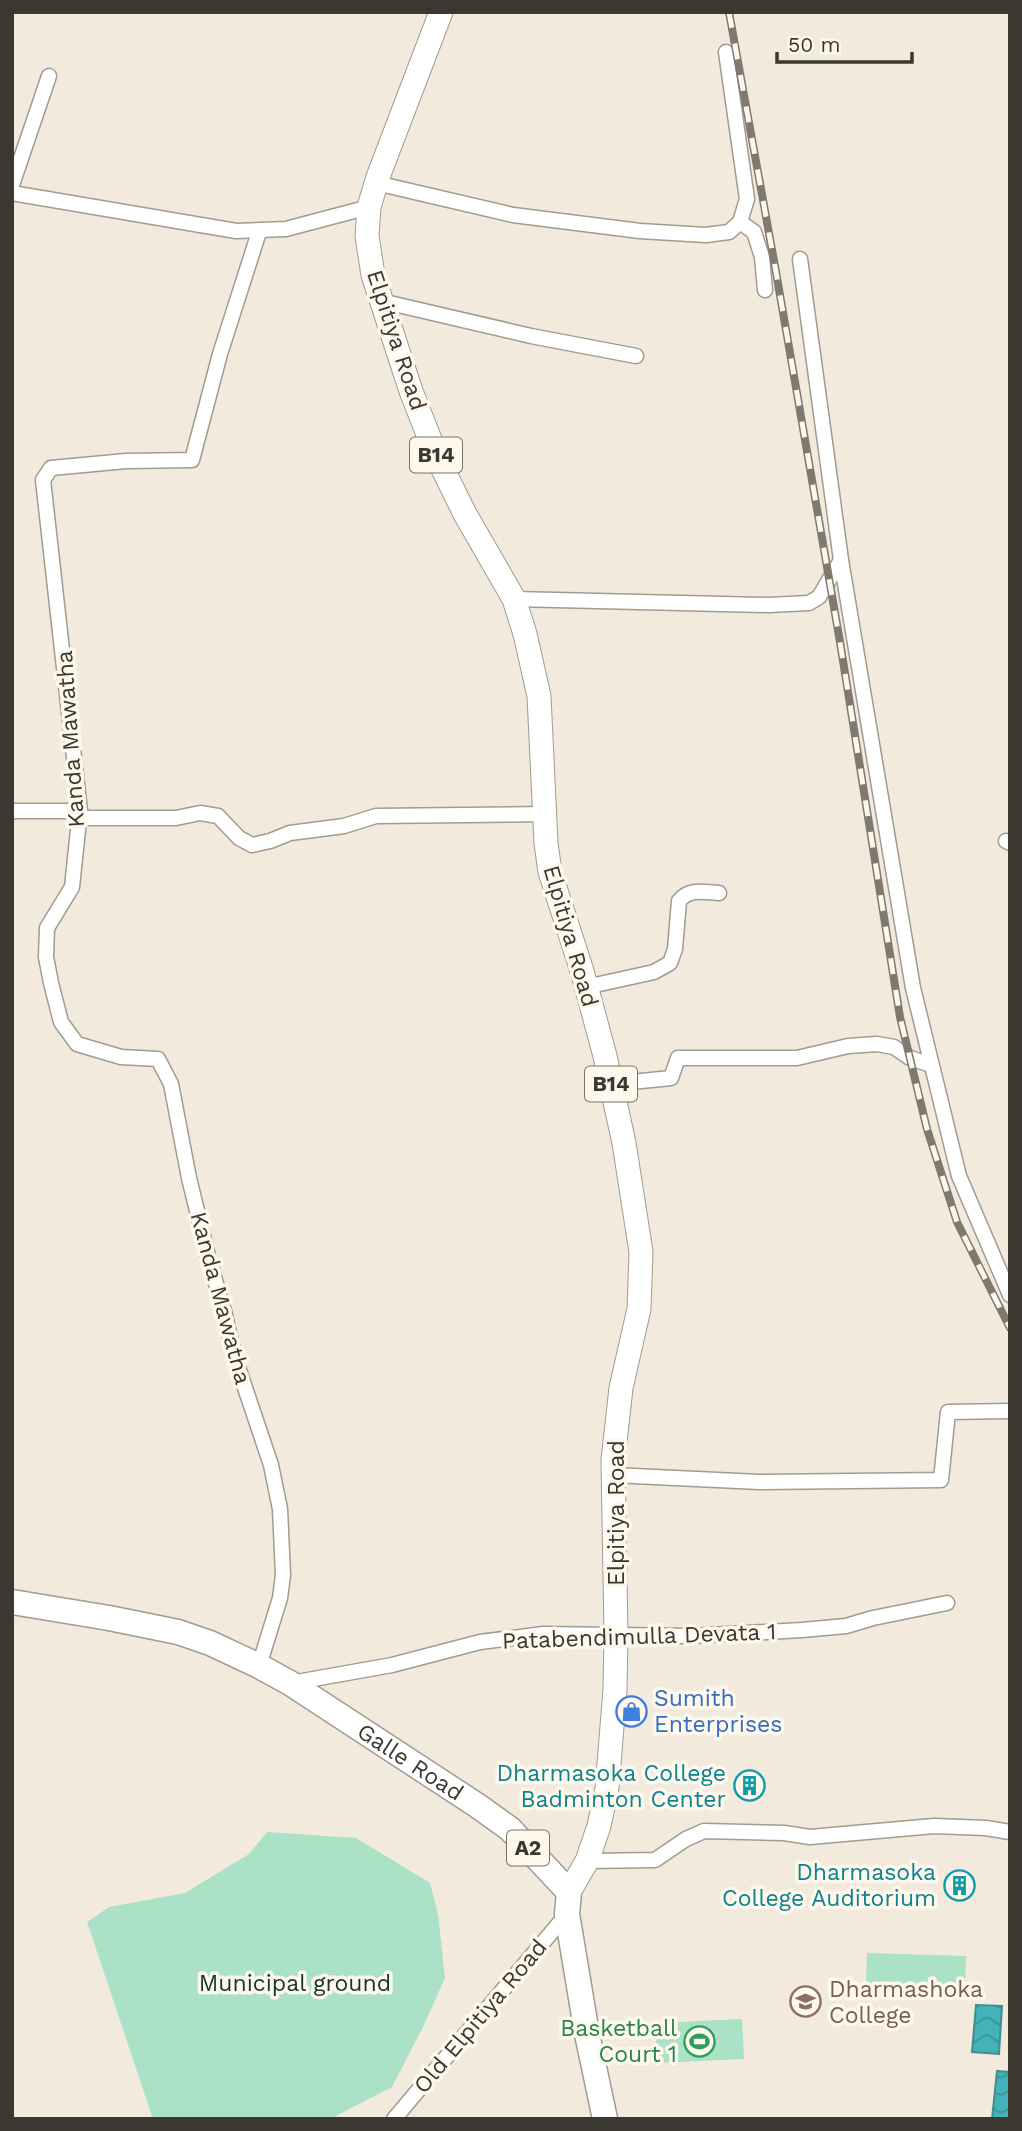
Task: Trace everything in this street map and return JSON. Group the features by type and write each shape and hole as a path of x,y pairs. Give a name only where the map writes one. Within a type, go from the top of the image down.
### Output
{"highway":[{"name":"Galle Road","path":"12,1602 178,1632 211,1643 290,1683 450,1785 510,1829 568,1903"},
{"path":"568,1903 587,2034 605,2119"}],"main road":[{"name":"Elpitiya Road","path":"441,12 369,207 367,236 373,275 411,391 436,455 465,514 514,599 525,634 539,696 546,843 550,872 586,987 611,1084 624,1143 641,1252 639,1310 621,1388 612,1460 616,1634 615,1690 607,1788 599,1826 568,1903"}],"street":[{"path":"376,183 513,215 613,229 706,235 729,232 740,222 747,200 726,52"},
{"path":"12,185 49,76"},
{"path":"12,193 214,228 259,232 286,229 369,207"},
{"path":"740,222 754,232 762,257 765,290"},
{"name":"Kanda Mawatha","path":"258,1666 280,1598 283,1575 280,1509 271,1465 234,1355 208,1256 171,1084 158,1059 121,1057 77,1044 61,1022 46,957 47,928 72,887 80,815 43,480 51,468 126,461 192,460 220,354 259,232"},
{"path":"800,259 841,560 913,988 959,1176 1010,1295"},
{"path":"381,301 531,336 636,356"},
{"path":"514,599 769,605 809,603 819,597 841,560"},
{"path":"12,811 176,818 200,813 218,816 239,838 252,845 290,833 344,826 376,816 546,814"},
{"path":"586,987 654,972 670,963 675,948 679,901 683,896 695,891 719,893"},
{"path":"611,1084 671,1078 678,1058 797,1058 860,1045 894,1047 910,1058 931,1065"},
{"path":"613,1475 759,1482 941,1480 948,1412 1010,1411"},
{"name":"Patabendimulla Devata 1","path":"290,1683 392,1665 480,1642 543,1634 690,1636 835,1627 947,1603"},
{"path":"587,1861 655,1860 704,1831 810,1836 934,1826 1010,1832"},
{"name":"Old Elpitiya Road","path":"394,2119 568,1903"}],"green space":[{"name":"Municipal ground","path":"267,1832 356,1838 430,1883 438,1914 445,1978 392,2087 330,2119 153,2119 87,1922 109,1907 185,1893 249,1854"},
{"path":"867,1953 966,1956 965,1988 866,1984"},
{"name":"Basketball Court 1","path":"742,2019 744,2059 657,2063 655,2023"}],"water":[{"path":"976,2005 1002,2006 999,2054 972,2052"},
{"name":"Dharmashoka College","path":"997,2071 1010,2072 1010,2119 992,2119"}],"railway":[{"path":"729,12 840,642 900,1017 927,1129 957,1222 1010,1328"}],"place":[{"name":"Sumith Enterprises","path":"631,1711"},
{"name":"Dharmasoka College Badminton Center","path":"749,1786"},
{"name":"Dharmasoka College Auditorium","path":"959,1885"},
{"name":"Dharmashoka College","path":"806,2002"},
{"name":"Basketball Court 1","path":"700,2041"}]}
